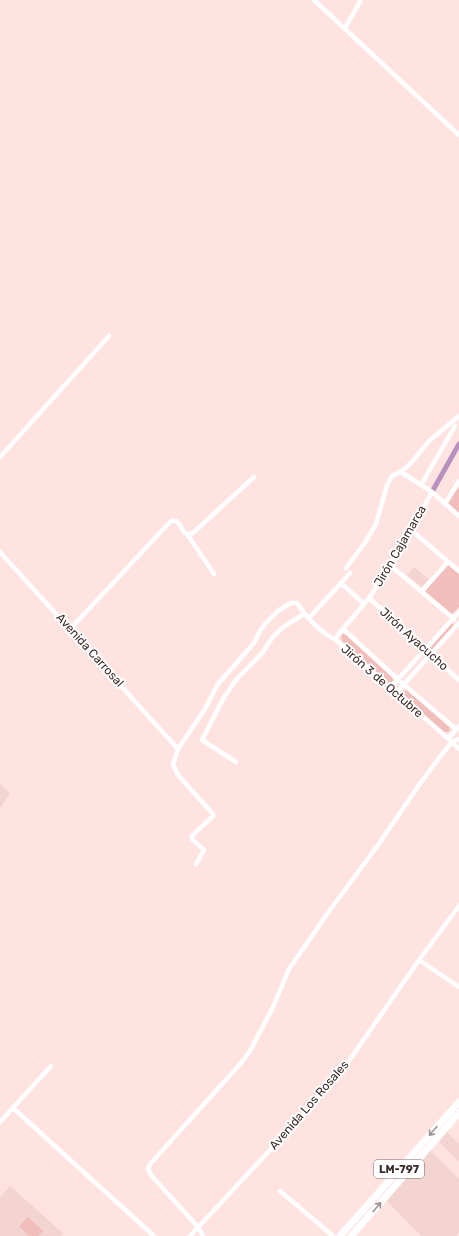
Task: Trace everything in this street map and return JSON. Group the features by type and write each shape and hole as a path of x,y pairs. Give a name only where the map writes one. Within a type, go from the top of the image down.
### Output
{"main road":[{"name":"LM-797","path":"340,1236 459,1102"},
{"name":"LM-797","path":"351,1236 459,1113"}],"street":[{"path":"314,0 459,135"},
{"path":"345,28 362,0"},
{"path":"0,457 109,336"},
{"path":"421,485 455,426 459,416"},
{"path":"346,568 364,544 376,524 387,485 392,476 401,472 412,462 429,441 455,426"},
{"path":"401,472 432,492 459,516"},
{"path":"188,534 194,533 254,477"},
{"path":"445,504 459,481"},
{"name":"Jirón Cajamarca","path":"337,636 369,598 391,566 432,492"},
{"path":"70,629 172,521 177,521 185,533 188,534 214,574"},
{"path":"411,530 459,571"},
{"name":"Avenida Carrosal","path":"0,552 178,749"},
{"path":"422,591 448,562"},
{"path":"391,566 459,623 396,693"},
{"path":"309,618 350,573"},
{"name":"Jirón Ayacucho","path":"341,583 364,604"},
{"name":"Jirón Ayacucho","path":"369,598 459,680"},
{"name":"Jirón 3 de Octubre","path":"178,749 205,709 218,684 254,643 260,631 266,624 279,610 291,603 298,603 304,614 327,636 336,640 451,740 459,749"},
{"path":"390,688 459,612"},
{"path":"236,762 202,740 223,699 236,680 263,652 272,638 282,628 304,614"},
{"name":"Jirón 3 de Octubre","path":"343,629 403,684 458,728"},
{"path":"203,1236 198,1227 150,1175 148,1168 150,1163 241,1063 250,1051 273,1007 289,969 442,754 458,728"},
{"path":"451,740 459,739"},
{"path":"178,749 174,760 174,767 178,775 213,814 213,816 192,836 192,839 204,850 196,864"},
{"name":"Avenida Los Rosales","path":"190,1236 337,1078 419,960 459,906"},
{"path":"419,960 459,987"},
{"path":"0,1122 51,1066"},
{"path":"13,1108 154,1236"},
{"path":"280,1191 333,1236"}],"shaded area":[{"path":"459,487 459,513 448,502"},
{"path":"448,565 459,574 459,607 452,614 425,591"},
{"path":"414,567 429,579 422,587 407,575"},
{"path":"452,623 454,625 432,650 430,648"},
{"path":"342,634 346,635 392,677 393,680 391,683 389,683 343,642 341,638"},
{"path":"407,690 449,727 450,730 448,732 444,732 406,699 403,692"},
{"path":"0,783 10,794 0,808"},
{"path":"446,1131 459,1144 459,1162 438,1141"},
{"path":"430,1150 459,1179 459,1233 457,1236 421,1236 387,1201"},
{"path":"10,1186 63,1233 61,1236 0,1236 0,1197"},
{"path":"28,1217 43,1231 38,1236 29,1236 19,1226"}],"waterway":[{"path":"432,492 459,444"}]}
